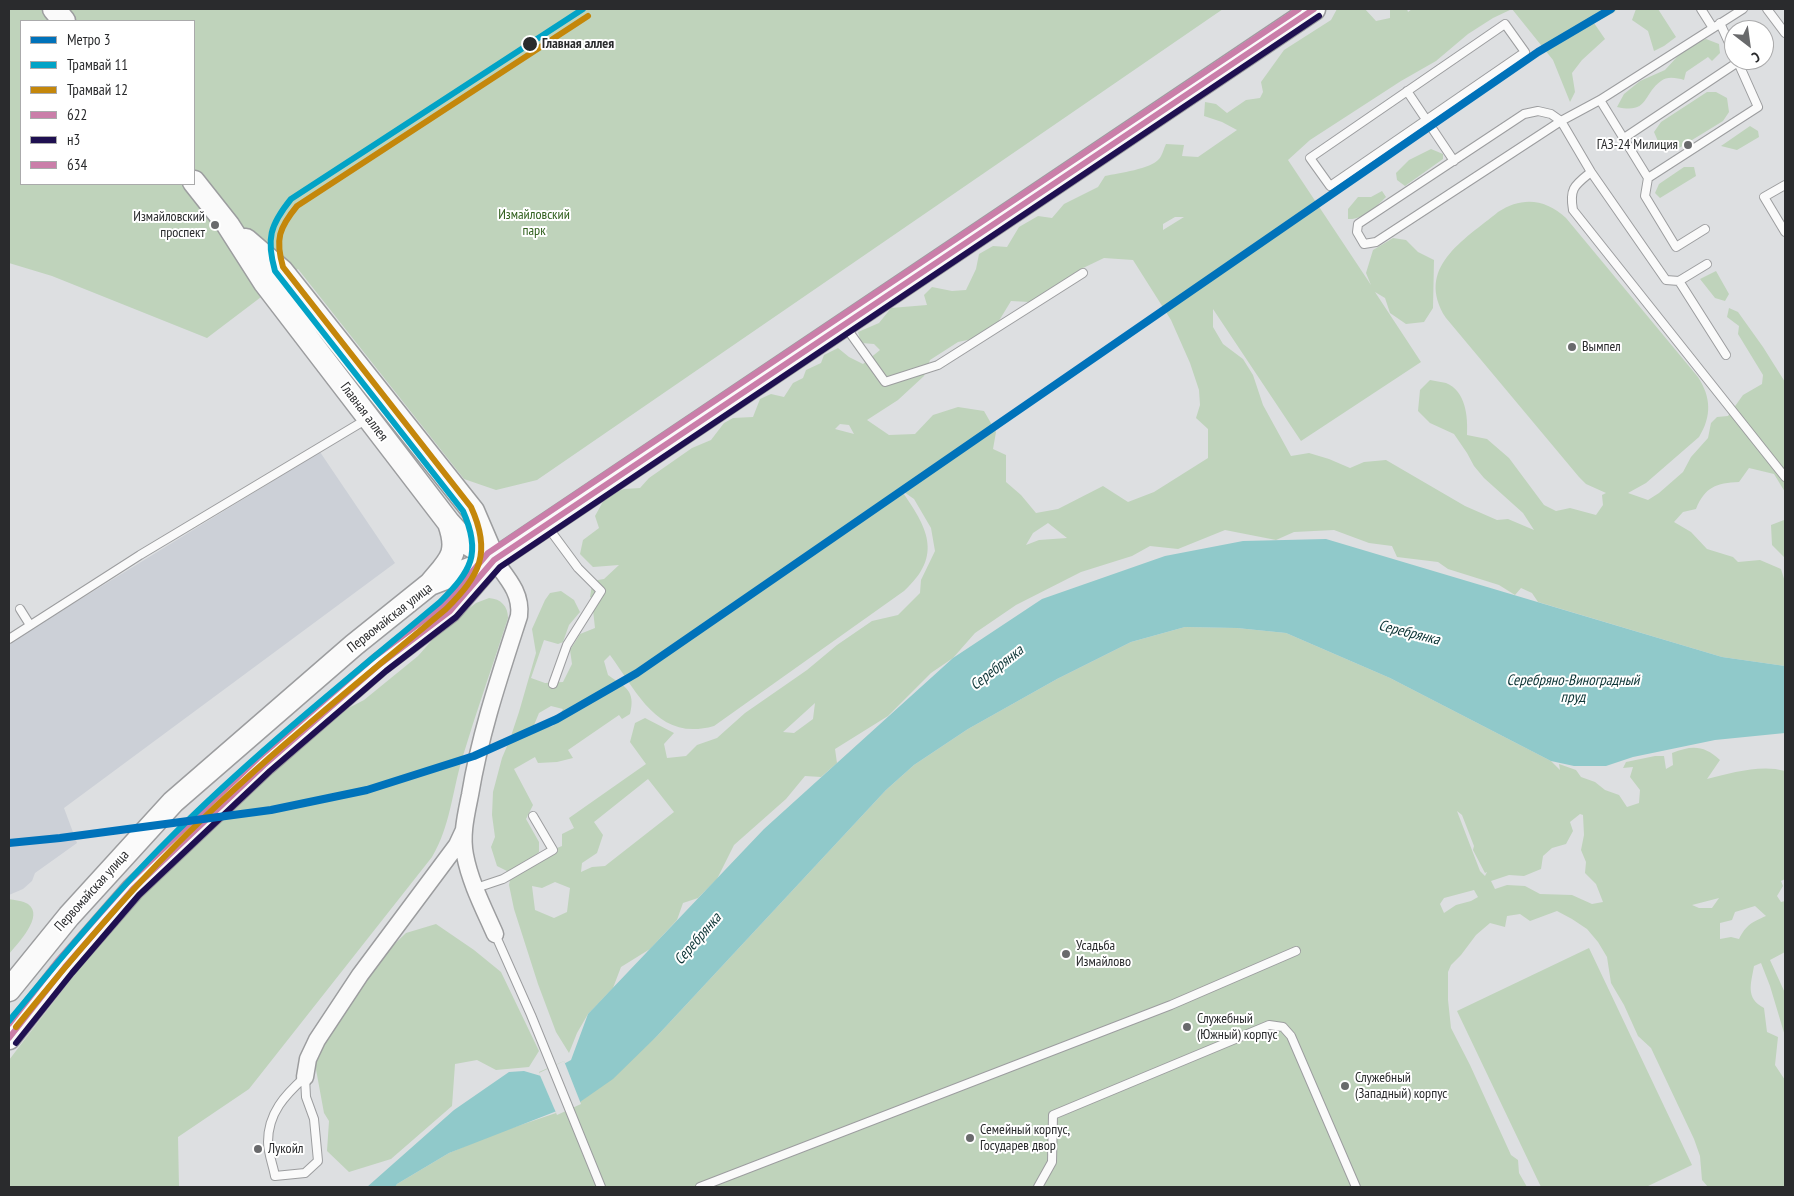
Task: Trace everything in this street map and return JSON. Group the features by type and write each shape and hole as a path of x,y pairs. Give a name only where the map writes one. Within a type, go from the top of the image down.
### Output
{"main road":[{"path":"54,9 63,20"},
{"path":"494,560 1314,9"},
{"name":"Главная аллея","path":"195,183 228,225 265,283 379,411 473,511 494,560"},
{"name":"Главная аллея","path":"379,411 449,524 468,544 494,560"},
{"name":"Главная аллея","path":"430,584 451,556 454,538 449,524"},
{"name":"Первомайская улица","path":"9,990 69,916 173,802 354,645 430,584 494,560"},
{"name":"Первомайская улица","path":"9,1038 65,967 133,888 264,765 380,664 450,611 494,560"}],"street":[{"path":"494,560 518,595 519,616 475,761 464,830 465,855 494,934"},
{"path":"305,1077 308,1058 317,1040 360,975 457,845 464,830"}],"lane":[{"path":"1701,9 1716,25 1724,39"},
{"path":"1707,264 1679,281 1666,280 1591,172 1560,121 1551,114 1538,111 1524,114 1358,224 1357,232 1364,244 1376,242 1560,121 1600,100 1743,9"},
{"path":"1767,9 1785,33"},
{"path":"1505,24 1525,52 1330,186 1310,158 1407,91 1505,24"},
{"path":"1624,138 1724,67"},
{"path":"1648,178 1758,107 1741,70"},
{"path":"1407,91 1454,161"},
{"path":"1600,100 1648,178 1645,196 1676,247 1705,229"},
{"path":"1591,172 1576,184 1571,197 1574,210 1785,477"},
{"path":"1785,185 1764,197 1785,232"},
{"path":"844,324 885,382 938,365 1083,273"},
{"path":"1679,281 1726,355"},
{"path":"9,639 140,555 379,411"},
{"path":"546,524 578,568 601,591 567,645 553,684"},
{"path":"20,609 30,626"},
{"path":"476,888 503,879 553,850 533,816"},
{"path":"494,934 531,1015 601,1187"},
{"path":"700,1187 1171,1005 1296,951"},
{"path":"1038,1187 1052,1162 1053,1115 1270,1025 1283,1027 1292,1036 1356,1187"},
{"path":"305,1077 306,1097 314,1119 318,1161 305,1173 275,1176 268,1143 271,1121 283,1097 305,1077"}],"shaded area":[{"path":"320,452 395,563 64,808 77,843 35,873 32,881 23,889 9,895 9,643"}],"green space":[{"name":"Измайловский парк","path":"9,9 1223,9 537,480 496,490 464,479 298,269 207,338 52,276 9,263"},
{"path":"1337,9 1365,9 1376,21 1390,18 1390,9 1407,9 1408,12 1412,9 1512,9 1493,18 1468,34 1436,61 1401,81 1310,140 1288,160 1371,285 1366,273 1373,250 1393,238 1406,240 1418,252 1434,260 1433,308 1424,322 1406,324 1390,313 1385,298 1375,292 1421,362 1301,441 1213,309 1213,327 1223,344 1243,359 1253,375 1263,405 1291,456 1309,453 1350,468 1364,462 1386,460 1465,506 1497,520 1508,519 1534,530 1523,513 1484,478 1474,466 1454,434 1430,423 1418,411 1420,390 1430,380 1446,383 1453,387 1462,398 1467,420 1467,435 1487,439 1509,458 1544,505 1556,511 1570,508 1596,515 1603,505 1602,495 1606,493 1586,484 1579,477 1446,318 1438,300 1436,284 1439,270 1447,257 1471,233 1498,212 1516,204 1533,202 1550,207 1566,218 1698,377 1707,399 1708,414 1699,437 1646,483 1628,493 1648,500 1659,493 1683,472 1691,457 1708,438 1711,423 1717,417 1728,416 1743,395 1762,384 1763,375 1738,334 1739,326 1727,317 1729,308 1738,312 1785,382 1785,492 1774,474 1749,468 1739,482 1718,485 1707,491 1696,509 1683,512 1674,522 1691,532 1707,549 1733,557 1738,562 1760,560 1781,569 1785,582 1785,666 1722,657 1538,602 1532,593 1521,588 1515,595 1499,585 1448,569 1438,562 1397,557 1392,546 1369,543 1334,530 1294,532 1276,540 1225,530 1178,549 1150,546 1132,556 1081,572 1016,605 975,633 953,658 931,673 888,716 835,749 837,763 821,777 805,776 786,799 734,845 717,879 698,898 683,903 677,920 650,949 621,967 613,988 588,1014 577,1033 569,1053 556,1032 538,984 514,909 507,871 497,866 491,847 495,837 492,815 493,792 536,653 532,629 545,600 550,593 561,591 574,600 580,612 569,625 563,642 558,644 544,640 531,678 545,683 563,682 572,664 570,650 580,634 595,628 594,599 590,597 592,585 598,580 604,579 619,565 593,567 580,554 583,540 599,528 595,516 606,496 624,489 640,488 649,478 692,448 711,440 724,423 733,418 753,417 760,399 771,394 784,397 793,383 803,378 806,370 821,363 824,355 838,348 849,357 863,364 880,350 874,344 861,343 858,332 879,323 891,308 927,305 924,295 932,287 952,291 966,290 976,269 979,254 993,246 1007,247 1019,227 1038,216 1052,218 1064,204 1098,187 1105,176 1134,170 1155,162 1160,158 1166,144 1184,145 1182,156 1198,157 1237,130 1222,122 1204,116 1205,102 1216,104 1227,113 1246,100 1260,98 1263,92 1261,82 1284,50 1331,20","holes":["1175,217 1184,217 1163,230 1163,224","1104,258 1133,260 1171,320 1190,363 1199,390 1200,405 1196,418 1208,429 1208,458 1154,492 1128,502 1103,486 1058,509 1036,513 1021,495 1006,482 1006,455 993,449 996,432 984,411 958,407 933,415 915,434 889,435 867,420 898,400 924,376 930,360 958,342 977,338 997,324 1011,301 1030,302 1081,269","840,424 849,425 854,434 835,429","901,490 914,499 931,528 935,551 921,580 920,593 898,615 872,621 837,645 807,670 745,713 717,738 697,745 686,756 667,758 664,744 674,733 645,718 635,723 630,742 646,764 569,818 574,828 562,834 562,846 530,859 539,852 539,842 526,819 533,805 514,769 535,757 538,763 557,762 573,758 568,750 619,715 622,719 630,714 631,699 628,690 608,675 604,661 610,655 640,698 651,711 664,721 678,727 695,729 714,726 904,591 916,578 924,565 927,553 927,541 918,516","1048,523 1067,538 1039,540 1026,545 1033,533","815,703 813,719 794,733 783,732","551,706 563,709 553,726 532,730 539,713","648,779 674,812 605,866 592,867 581,872 582,863 597,853 603,835 594,822","555,882 570,888 567,912 554,918 535,910 532,886 542,888"]},
{"path":"1512,9 1618,9 1594,23 1605,39 1582,60 1572,73 1575,92 1570,102 1553,60"},
{"path":"1636,9 1658,9 1676,37 1654,51 1648,31 1632,20"},
{"path":"1706,39 1719,44 1720,53 1712,61 1708,57 1686,72 1684,80 1663,79 1655,86 1640,106 1635,108 1617,107 1624,94 1640,81 1665,70 1687,46"},
{"path":"1707,92 1716,92 1727,98 1729,112 1723,121 1679,148 1660,146 1654,132 1661,122"},
{"path":"1750,126 1758,131 1759,137 1737,150 1721,146"},
{"path":"1431,149 1443,154 1443,159 1405,186 1397,180 1396,173 1409,160"},
{"path":"1684,167 1694,167 1696,176 1660,198 1655,193 1659,184"},
{"path":"1382,191 1386,197 1374,209 1354,219 1348,219 1348,209 1358,197 1371,197"},
{"path":"1716,271 1729,294 1725,301 1715,298 1700,279"},
{"path":"1784,520 1785,558 1772,545 1771,525"},
{"path":"489,598 503,604 507,610 508,618 467,741 447,822 438,846 432,857 249,1089 178,1137 179,1187 9,1187 9,1060 121,914 333,716 364,700 418,656 441,630 476,603"},
{"name":"Усадьба Измайлово","path":"1185,627 1237,628 1286,633 1390,678 1551,761 1560,770 1559,764 1576,770 1581,777 1619,795 1627,807 1639,803 1640,790 1630,777 1633,767 1623,768 1626,762 1664,756 1666,769 1673,765 1672,753 1698,748 1709,751 1720,760 1707,779 1756,769 1766,768 1785,771 1785,879 1781,881 1783,886 1777,896 1781,902 1785,901 1785,952 1770,960 1785,993 1785,1036 1761,963 1754,966 1751,990 1754,1000 1764,1008 1767,1032 1778,1037 1775,1065 1785,1080 1785,1187 1708,1187 1702,1180 1700,1156 1694,1139 1651,1048 1638,1036 1624,1005 1611,983 1607,957 1587,929 1557,911 1530,921 1520,914 1507,916 1505,927 1490,923 1476,935 1451,965 1448,972 1451,1028 1511,1155 1518,1160 1519,1173 1527,1187 395,1187 449,1153 494,1134 556,1113 539,1072 564,1061 581,1101 657,1036 886,790 914,765 968,729 1057,679 1131,642","holes":["1457,811 1462,815 1474,846 1473,850 1485,873 1487,872 1485,876 1480,871","1580,814 1583,815 1584,835 1581,850 1586,862 1585,873 1596,884 1603,902 1592,904 1572,895 1540,894 1525,886 1507,885 1495,889 1491,881 1509,875 1524,876 1541,869 1543,856 1552,848 1566,844 1573,831 1570,822","1474,890 1478,897 1456,905 1444,913 1440,904 1444,898","1719,898 1712,908 1699,908 1692,905","1755,906 1766,916 1750,924 1739,939 1731,937 1720,939 1720,923 1732,920 1735,912"]},
{"path":"9,899 28,904 32,909 33,915 28,930 9,954"},
{"path":"436,924 474,950 501,972 539,1051 529,1067 496,1070 477,1060 455,1064 452,1106 391,1159 349,1172 327,1151 329,1121 324,1113 315,1064 330,1028 380,958 406,933"},
{"path":"1589,948 1692,1165 1646,1187 1541,1187 1457,1011"}],"water":[{"name":"Серебряно-Виноградный пруд","path":"1326,539 1722,657 1785,666 1785,733 1715,740 1633,757 1606,766 1574,766 1551,761 1390,678 1286,633 1237,628 1185,627 1131,642 1057,679 968,729 914,765 886,790 657,1036 613,1079 580,1102 449,1153 395,1187 367,1187 454,1110 509,1072 524,1071 541,1076 571,1060 588,1014 764,829 953,658 1042,599 1165,556 1243,541"}],"pier":[{"path":"564,1061 581,1104 557,1115 539,1073"}],"metro line":[{"name":"3","path":"9,843 271,810 367,790 474,756 557,719 637,673 1538,52 1611,9"}],"tram line":[{"name":"11","path":"9,1021 107,905 169,839 268,747 440,602 466,571 472,551 472,539 463,511 275,271 271,250 272,233 278,217 291,199 583,9"},
{"name":"12","path":"16,1027 94,934 176,845 274,754 446,609 458,597 474,574 479,562 481,538 471,507 283,267 279,249 280,234 286,221 297,206 588,16"}],"transit line":[{"name":"634","path":"9,1024 58,961 127,883 258,758 374,657 444,605 488,553 1299,9"},
{"name":"622","path":"9,1038 65,967 133,889 264,765 380,664 450,611 494,560 1314,9"},
{"name":"н3","path":"16,1043 72,973 139,895 270,771 386,671 456,617 500,567 1319,16"}],"place":[{"name":"Главная аллея","path":"530,44"},
{"name":"ГАЗ-24 Милиция","path":"1688,145"},
{"name":"Измайловский проспект","path":"215,225"},
{"name":"Вымпел","path":"1572,347"},
{"name":"Усадьба Измайлово","path":"1066,954"},
{"name":"Служебный (Южный) корпус","path":"1187,1027"},
{"name":"Служебный (Западный) корпус","path":"1345,1086"},
{"name":"Семейный корпус, Государев двор","path":"970,1138"},
{"name":"Лукойл","path":"258,1149"}],"water label":[{"name":"Серебрянка","path":"1409,633"},
{"name":"Серебрянка","path":"997,668"},
{"name":"Серебрянка","path":"698,939"}]}
